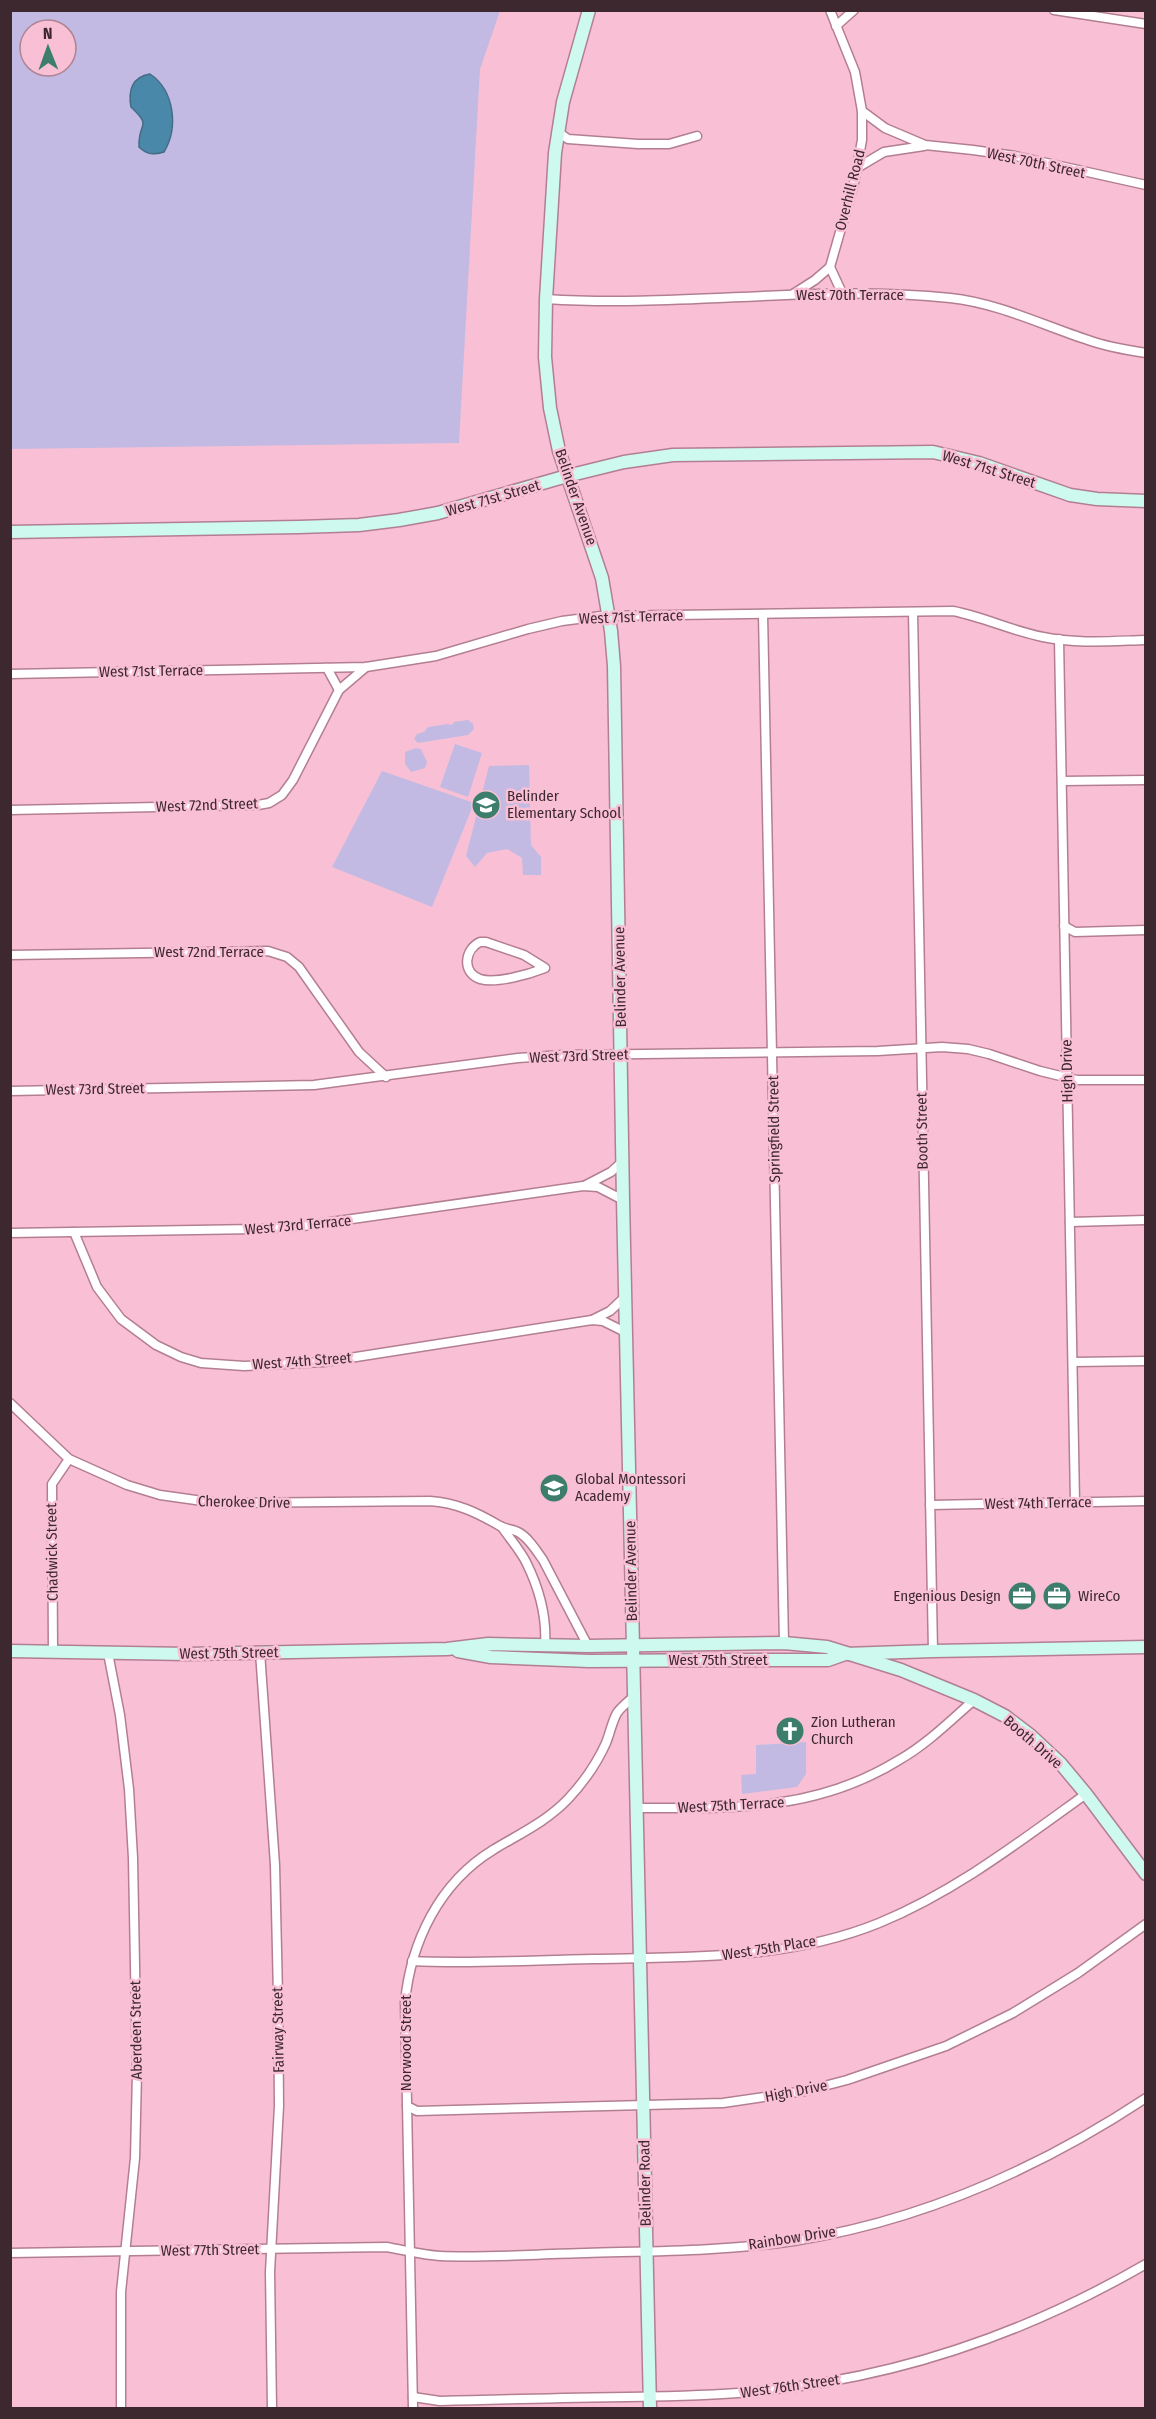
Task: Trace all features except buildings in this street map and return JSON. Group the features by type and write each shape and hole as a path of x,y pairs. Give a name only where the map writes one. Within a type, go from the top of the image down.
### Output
{"street":[{"name":"Belinder Avenue","path":"589,10 563,102 558,132 546,299 546,375 554,430 567,476 598,562 609,616 614,666 622,1162 640,1958"},
{"name":"Overhill Road","path":"830,10 855,72 862,111 862,140 857,168 830,267"},
{"path":"836,26 854,10"},
{"path":"1054,10 1146,24"},
{"name":"West 70th Street","path":"862,111 885,128 925,146"},
{"path":"558,132 568,139 658,145 697,136"},
{"name":"West 70th Street","path":"857,168 884,152 925,146 1015,156 1146,185"},
{"path":"791,295 815,280 830,267 843,295"},
{"name":"West 70th Terrace","path":"546,299 666,300 791,295 914,295 953,298 993,306 1089,341 1146,353"},
{"name":"West 71st Street","path":"10,532 359,525 438,513 567,476 624,462 673,455 933,452 960,457 1070,495 1097,499 1146,501"},
{"name":"West 71st Terrace","path":"10,674 366,667 436,656 562,621 609,616 953,611 978,616 1040,637 1084,642 1146,640"},
{"name":"Booth Street","path":"913,612 933,1651"},
{"name":"Springfield Street","path":"764,614 784,1643"},
{"name":"High Drive","path":"1059,639 1075,1502"},
{"name":"West 72nd Street","path":"10,810 258,805 269,802 282,795 293,780 339,690 366,667"},
{"path":"327,668 339,690"},
{"path":"1062,781 1146,780"},
{"path":"1064,926 1075,932 1146,930"},
{"path":"486,942 524,955 545,968 524,975 482,979 473,975 469,969 467,957 473,946 486,942"},
{"name":"West 72nd Terrace","path":"10,955 268,951 287,957 300,967 359,1052 386,1077"},
{"name":"West 73rd Street","path":"10,1091 314,1085 518,1058 922,1049 968,1049 1066,1078 1087,1081 1146,1080"},
{"name":"West 73rd Terrace","path":"583,1186 605,1176 622,1162"},
{"name":"West 73rd Terrace","path":"10,1233 303,1227 583,1186 598,1188 623,1200"},
{"path":"1070,1222 1146,1220"},
{"name":"West 74th Street","path":"74,1232 96,1287 120,1319 156,1345 181,1357 201,1363 244,1366 324,1362 592,1320 610,1311 626,1296"},
{"name":"West 74th Street","path":"592,1320 603,1322 627,1333"},
{"path":"1073,1362 1146,1362"},
{"name":"Cherokee Drive","path":"10,1403 69,1459 127,1485 184,1500 217,1503 430,1501 447,1502 469,1508 501,1527 519,1532 534,1547 588,1646"},
{"name":"Chadwick Street","path":"53,1650 52,1484 69,1459"},
{"name":"West 74th Terrace","path":"930,1505 1146,1501"},
{"name":"Cherokee Drive","path":"501,1527 519,1551 531,1575 543,1611 545,1646"},
{"name":"West 75th Street","path":"10,1651 260,1652 447,1649 488,1644 632,1646 784,1643 827,1647 845,1654"},
{"name":"West 75th Street","path":"447,1649 491,1657 633,1661 828,1660 845,1654 1146,1647"},
{"name":"Fairway Street","path":"260,1652 273,1833 278,1983 279,2128 270,2249 272,2409"},
{"name":"Aberdeen Street","path":"108,1653 123,1740 133,1858 137,2117 121,2292 121,2409"},
{"name":"Booth Drive","path":"845,1654 931,1681 1005,1716 1030,1735 1060,1764 1086,1794 1146,1874"},
{"name":"Norwood Street","path":"413,2409 405,2002 407,1978 412,1961 422,1930 448,1890 471,1866 491,1851 537,1825 568,1800 587,1777 599,1757 618,1712 633,1697"},
{"name":"West 75th Terrace","path":"637,1808 765,1806 809,1798 840,1789 899,1761 926,1742 974,1700"},
{"name":"West 75th Place","path":"412,1961 726,1956 796,1947 876,1924 944,1893 980,1871 1086,1794"},
{"name":"High Drive","path":"406,2106 417,2111 644,2107 754,2100 805,2091 892,2067 946,2046 1013,2013 1078,1973 1146,1924"},
{"name":"Belinder Road","path":"640,1958 650,2402"},
{"name":"Rainbow Drive","path":"410,2251 439,2256 647,2252 721,2249 794,2241 875,2223 930,2206 1026,2167 1068,2146 1146,2098"},
{"name":"West 77th Street","path":"10,2253 386,2247 410,2251"},
{"name":"West 76th Street","path":"412,2397 440,2401 650,2402 825,2383 902,2366 970,2345 1062,2309 1146,2264"}],"shaded area":[{"path":"10,11 500,11 480,69 459,443 11,449"},
{"path":"468,720 473,724 474,729 468,735 418,743 414,739 417,734 424,732 428,727 452,725 454,722"},
{"path":"455,744 482,753 468,797 440,787"},
{"path":"416,748 421,749 427,762 425,768 411,772 405,764 405,752"},
{"path":"529,765 531,845 541,857 541,875 523,875 522,858 507,849 487,853 475,867 466,856 489,766"},
{"path":"382,771 474,803 432,907 332,867"},
{"path":"806,1742 806,1774 797,1787 742,1794 741,1775 756,1774 756,1745"}],"water":[{"path":"150,74 164,89 172,110 172,132 169,142 164,152 154,154 145,152 139,147 143,122 131,107 130,101 135,81"}],"place":[{"name":"Belinder Elementary School","path":"486,805"},
{"name":"Global Montessori Academy","path":"554,1488"},
{"name":"Engenious Design","path":"1022,1596"},
{"name":"WireCo","path":"1057,1596"},
{"name":"Zion Lutheran Church","path":"790,1731"}]}
